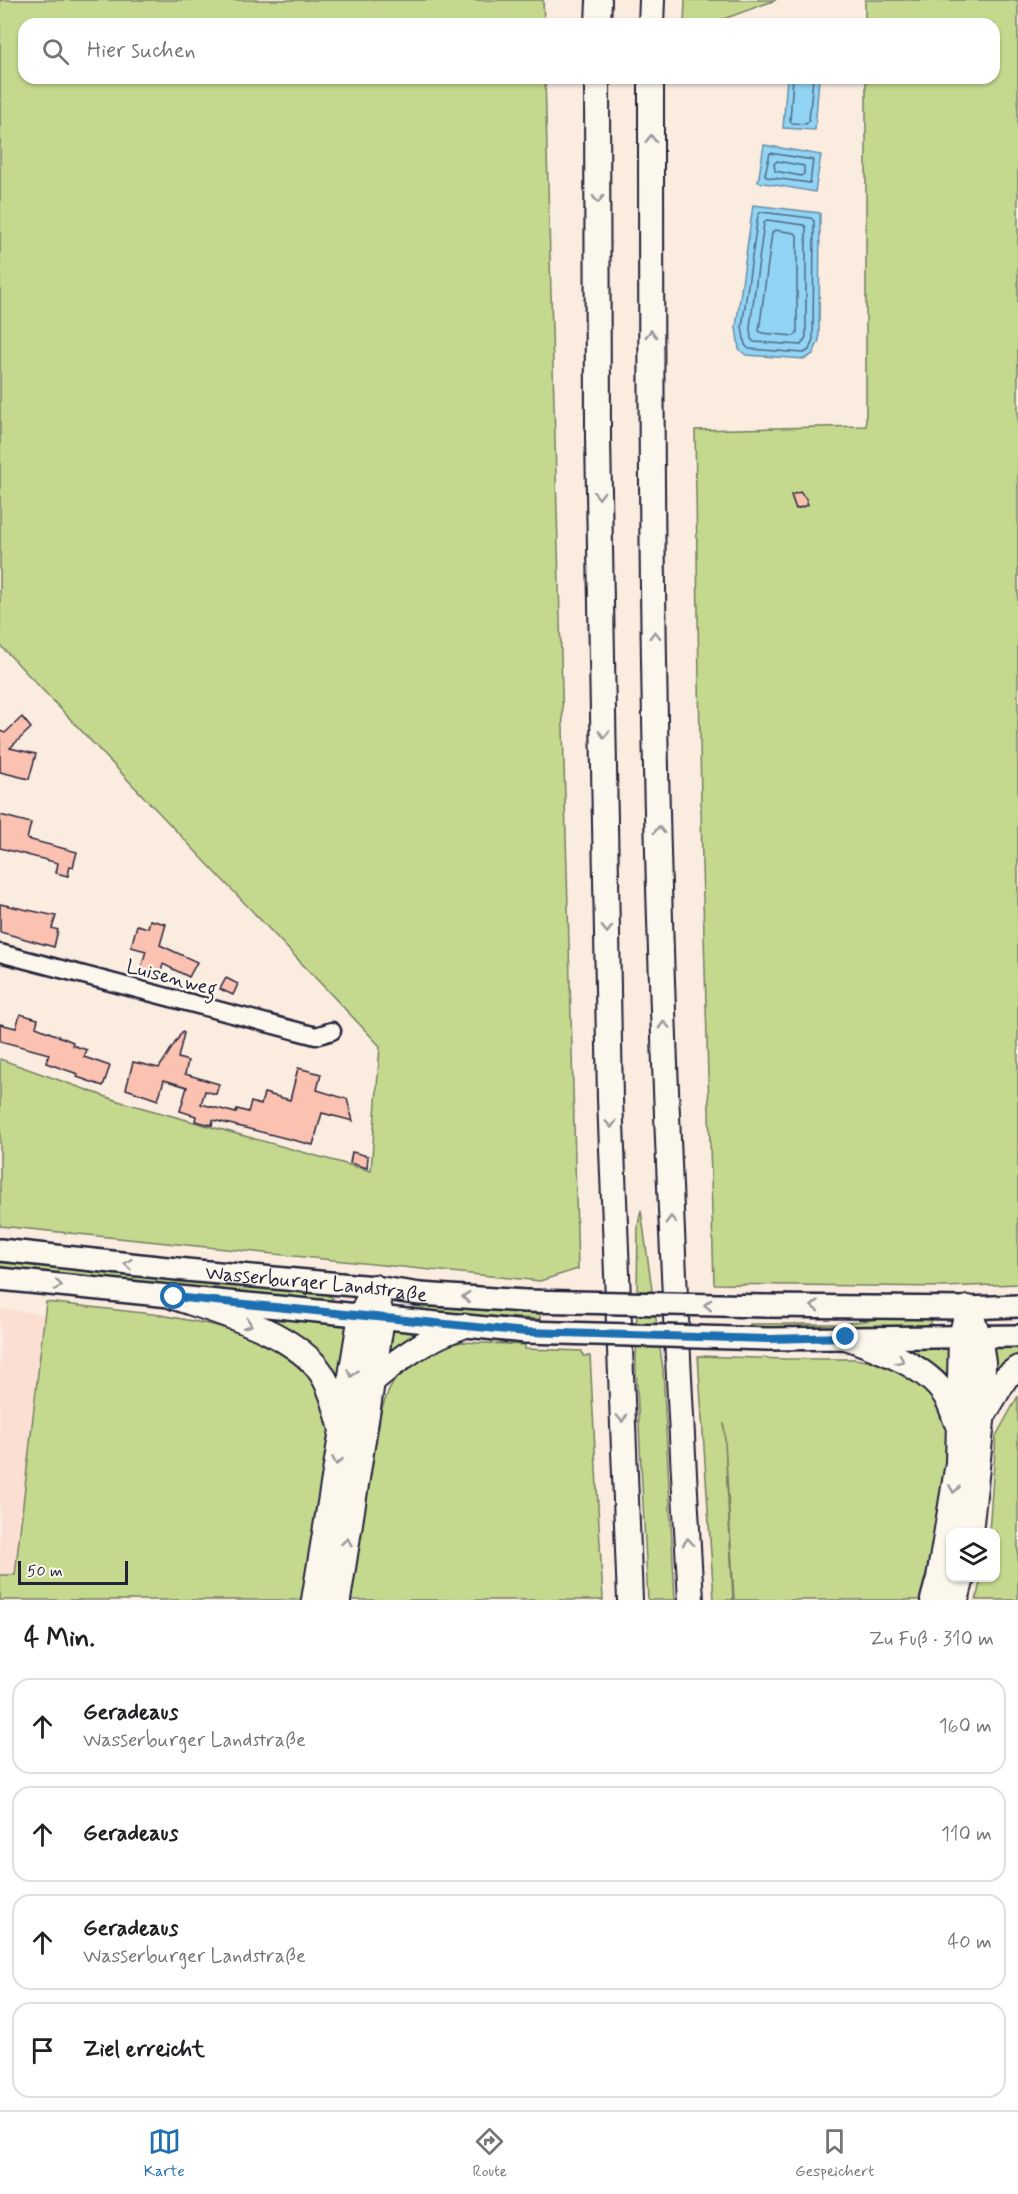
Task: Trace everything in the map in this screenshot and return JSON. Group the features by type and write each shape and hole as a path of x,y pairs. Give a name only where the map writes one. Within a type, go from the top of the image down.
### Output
{"highway":[{"path":"598,0 598,18"},
{"path":"651,18 652,0"},
{"path":"597,84 598,436 610,1099 630,1600"},
{"path":"651,84 651,393 660,916 673,1278 691,1600"},
{"path":"338,1600 371,1382 374,1287"},
{"path":"174,1297 274,1335 297,1348 318,1368 334,1400 342,1430"},
{"path":"933,1600 939,1578 958,1462 959,1431 970,1337 968,1308"},
{"path":"314,1600 342,1430 372,1316"},
{"path":"371,1382 421,1344 442,1333 463,1326"},
{"path":"846,1337 883,1351 935,1382 947,1396 959,1431"},
{"path":"970,1337 983,1362 982,1422 971,1528"},
{"path":"982,1422 985,1412 1006,1377 1018,1368"},
{"path":"956,1600 961,1582"}],"main road":[{"name":"Wasserburger Landstraße","path":"0,1250 374,1287 420,1294 525,1301 968,1308"},
{"name":"Wasserburger Landstraße","path":"0,1279 526,1332 768,1339 846,1337"},
{"path":"968,1308 1018,1306"},
{"path":"846,1337 1018,1336"}],"street":[{"name":"Luisenweg","path":"0,953 316,1036 332,1031"}],"shaded area":[{"path":"0,1309 44,1314 15,1576 0,1575"}],"green space":[{"path":"0,0 543,0 544,18 18,18 18,84 545,84 578,1269 540,1281 0,1226 0,1059 118,1101 371,1171 380,1046 0,645"},
{"path":"685,0 776,0 726,18 684,18"},
{"path":"865,0 1018,0 1018,1284 944,1287 714,1284 702,865 695,430 866,426 866,84 1000,84 1000,18 865,18"},
{"path":"641,1210 663,1370 675,1600 648,1600 636,1369 638,1225"},
{"path":"0,1260 324,1294 333,1298 329,1302 317,1303 0,1269"},
{"path":"46,1302 161,1315 213,1325 266,1340 293,1357 320,1387 332,1421 307,1600 0,1600 0,1575 15,1575"},
{"path":"416,1306 540,1314 540,1319 415,1312 408,1309"},
{"path":"256,1315 352,1324 342,1393"},
{"path":"931,1318 931,1329 751,1328 750,1324 839,1324 879,1319"},
{"path":"391,1327 433,1330 385,1359"},
{"path":"462,1342 525,1345 525,1349 582,1351 583,1356 590,1356 603,1600 346,1600 373,1447 385,1400 398,1376 411,1363 444,1346"},
{"path":"992,1346 1018,1346 1018,1356 1012,1359 992,1386"},
{"path":"908,1347 948,1348 948,1376 926,1359 908,1352"},
{"path":"698,1356 855,1359 889,1365 930,1386 948,1424 946,1468 941,1517 919,1600 734,1600 724,1423 733,1600 714,1600"},
{"path":"1018,1396 1018,1600 976,1600 980,1582 1000,1582 1000,1528 989,1528 996,1436"}],"water":[{"path":"787,84 819,84 815,130 783,128"},
{"path":"764,145 821,155 815,192 758,182"},
{"path":"753,205 820,213 819,340 813,354 805,359 746,355 739,349 736,327"}],"building":[{"path":"800,492 808,505 796,509 791,495"},
{"path":"22,717 31,728 10,748 36,754 29,779 0,772 0,731 5,733"},
{"path":"0,815 31,823 27,839 77,852 68,876 56,873 58,863 0,848"},
{"path":"0,904 56,916 52,928 58,930 54,947 0,932"},
{"path":"150,920 166,924 160,945 197,962 189,977 163,964 160,976 140,971 146,951 131,947 137,925 148,928"},
{"path":"226,978 238,984 233,995 220,989"},
{"path":"20,1014 38,1019 36,1027 87,1050 84,1057 110,1066 103,1086 46,1063 49,1054 0,1041 0,1024 16,1028"},
{"path":"182,1032 184,1033 178,1058 188,1061 185,1074 219,1084 216,1094 205,1091 201,1104 236,1113 237,1109 248,1112 251,1102 261,1105 264,1093 290,1100 298,1068 321,1074 317,1090 347,1099 353,1121 322,1113 313,1145 213,1120 212,1125 195,1121 196,1116 180,1111 187,1087 164,1080 158,1100 126,1089 133,1062 159,1068"},
{"path":"352,1152 368,1156 367,1168 350,1163"}],"route":[{"path":"174,1297 526,1332 768,1339 846,1337"}]}
